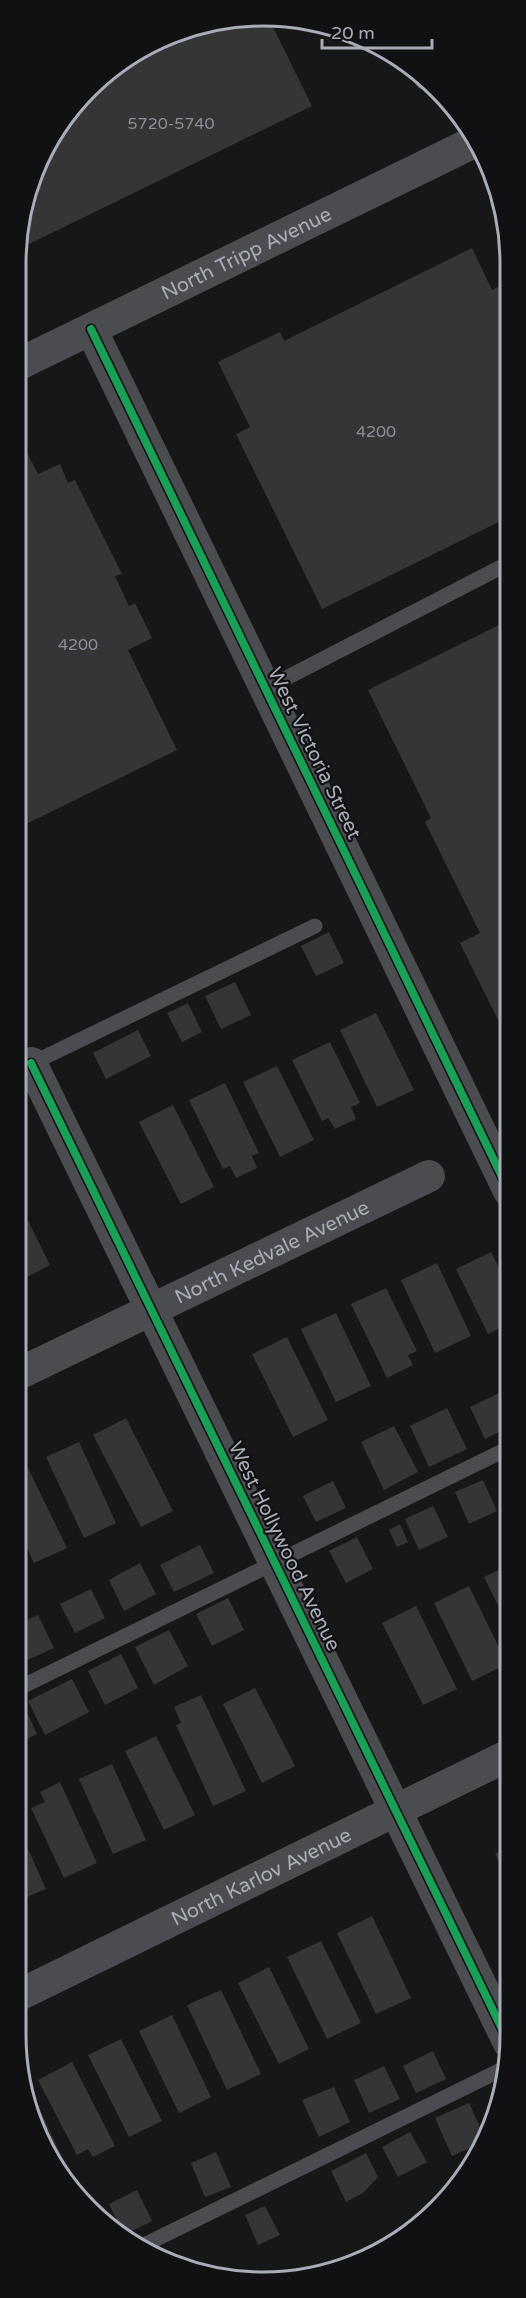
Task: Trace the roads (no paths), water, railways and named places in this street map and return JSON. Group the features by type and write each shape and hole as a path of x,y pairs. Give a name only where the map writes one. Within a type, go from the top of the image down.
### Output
{"street":[{"name":"North Tripp Avenue","path":"26,361 469,144"},
{"name":"West Victoria Street","path":"91,329 500,1172"},
{"name":"West Hollywood Avenue","path":"26,1071 151,1310 500,2025"},
{"name":"North Kedvale Avenue","path":"26,1371 429,1176"},
{"name":"North Karlov Avenue","path":"26,1992 500,1759"}],"lane":[{"path":"265,688 500,568"},
{"path":"26,1066 315,926"},
{"path":"26,1685 500,1452"},
{"path":"148,2243 497,2072"}]}
